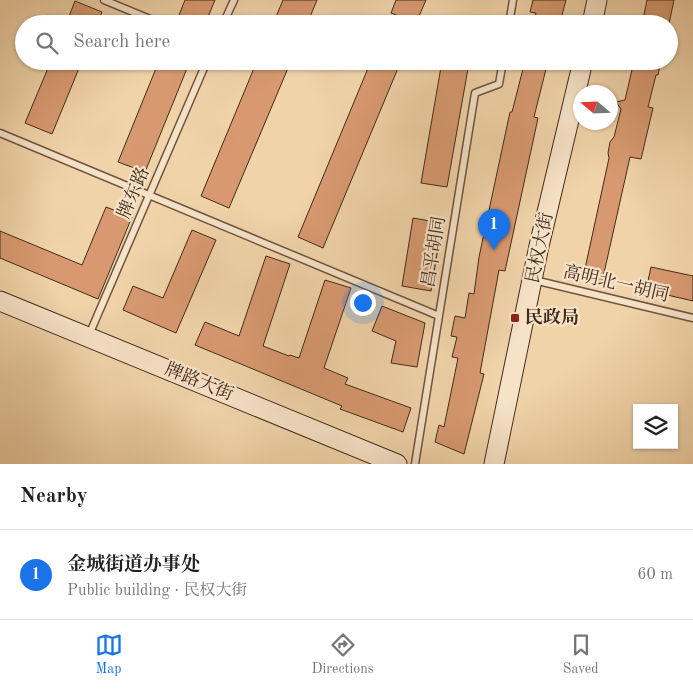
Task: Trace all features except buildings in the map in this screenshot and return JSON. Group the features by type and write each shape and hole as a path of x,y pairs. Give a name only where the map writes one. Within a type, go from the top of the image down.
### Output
{"street":[{"path":"594,15 597,0"},
{"name":"民权大街","path":"494,464 532,280 581,70"},
{"name":"牌路大街","path":"0,300 398,464"}],"lane":[{"path":"104,0 140,15"},
{"path":"227,15 234,0"},
{"path":"510,15 513,0"},
{"name":"牌东路","path":"88,337 203,70"},
{"name":"昌平胡同","path":"415,464 475,93 499,84 501,70"},
{"path":"0,134 439,316"},
{"name":"高明北一胡同","path":"532,280 693,318"}],"place":[{"name":"金城街道办事处","path":"494,250"},
{"name":"民政局","path":"515,318"}]}
